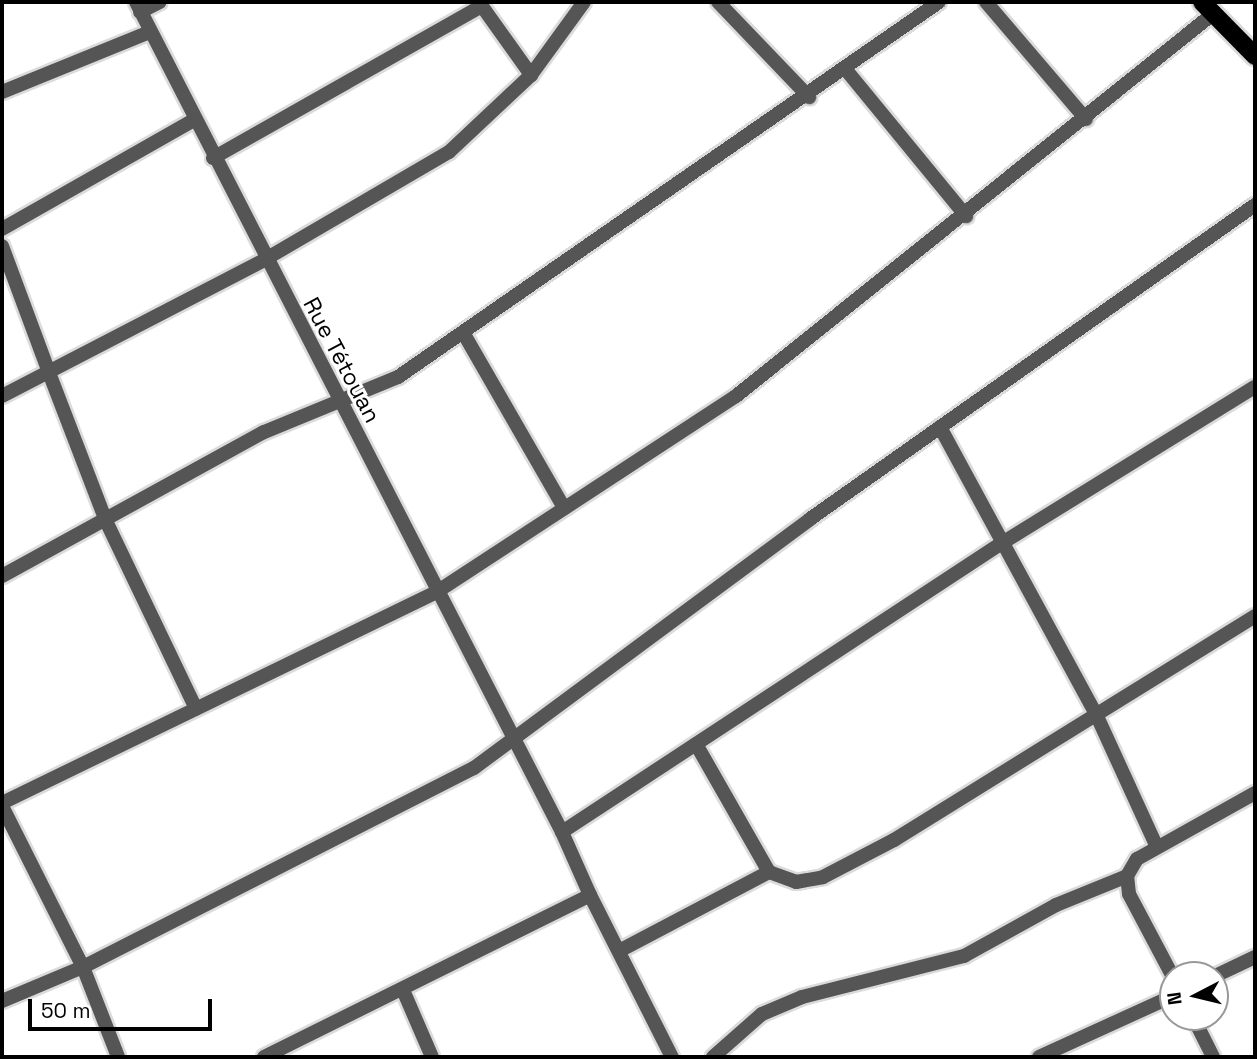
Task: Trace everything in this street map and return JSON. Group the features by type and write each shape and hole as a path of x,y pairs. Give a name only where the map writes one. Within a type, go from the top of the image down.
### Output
{"main road":[{"path":"1208,7 1255,56"}],"street":[{"path":"138,7 160,2"},
{"path":"2,396 264,260 449,152 531,75 584,2"},
{"path":"718,2 809,97"},
{"path":"2,576 264,432 398,377 847,71 939,2"},
{"path":"986,2 1086,119"},
{"path":"213,158 481,4 531,75"},
{"name":"Rue Tétouan","path":"138,7 264,260 517,735 590,895 673,1057"},
{"path":"118,1057 83,967 2,805 438,591 736,396 1086,119 1208,7"},
{"path":"2,92 150,32"},
{"path":"847,71 966,216"},
{"path":"2,229 194,120"},
{"path":"2,1001 83,967 474,768 940,427 1255,205"},
{"path":"2,246 106,521 196,709"},
{"path":"464,334 564,508"},
{"path":"562,832 1002,543 1255,387"},
{"path":"940,427 1096,715 1157,847"},
{"path":"696,744 769,872 796,882 823,877 894,840 1255,616"},
{"path":"1165,961 1129,894 1127,876 1137,859 1255,793"},
{"path":"618,951 769,872"},
{"path":"713,1057 762,1014 802,997 964,956 1055,905 1127,876"},
{"path":"264,1057 590,895"},
{"path":"1229,969 1255,957"},
{"path":"403,990 432,1057"},
{"path":"1039,1057 1159,1002"},
{"path":"1200,1031 1213,1057"}]}
